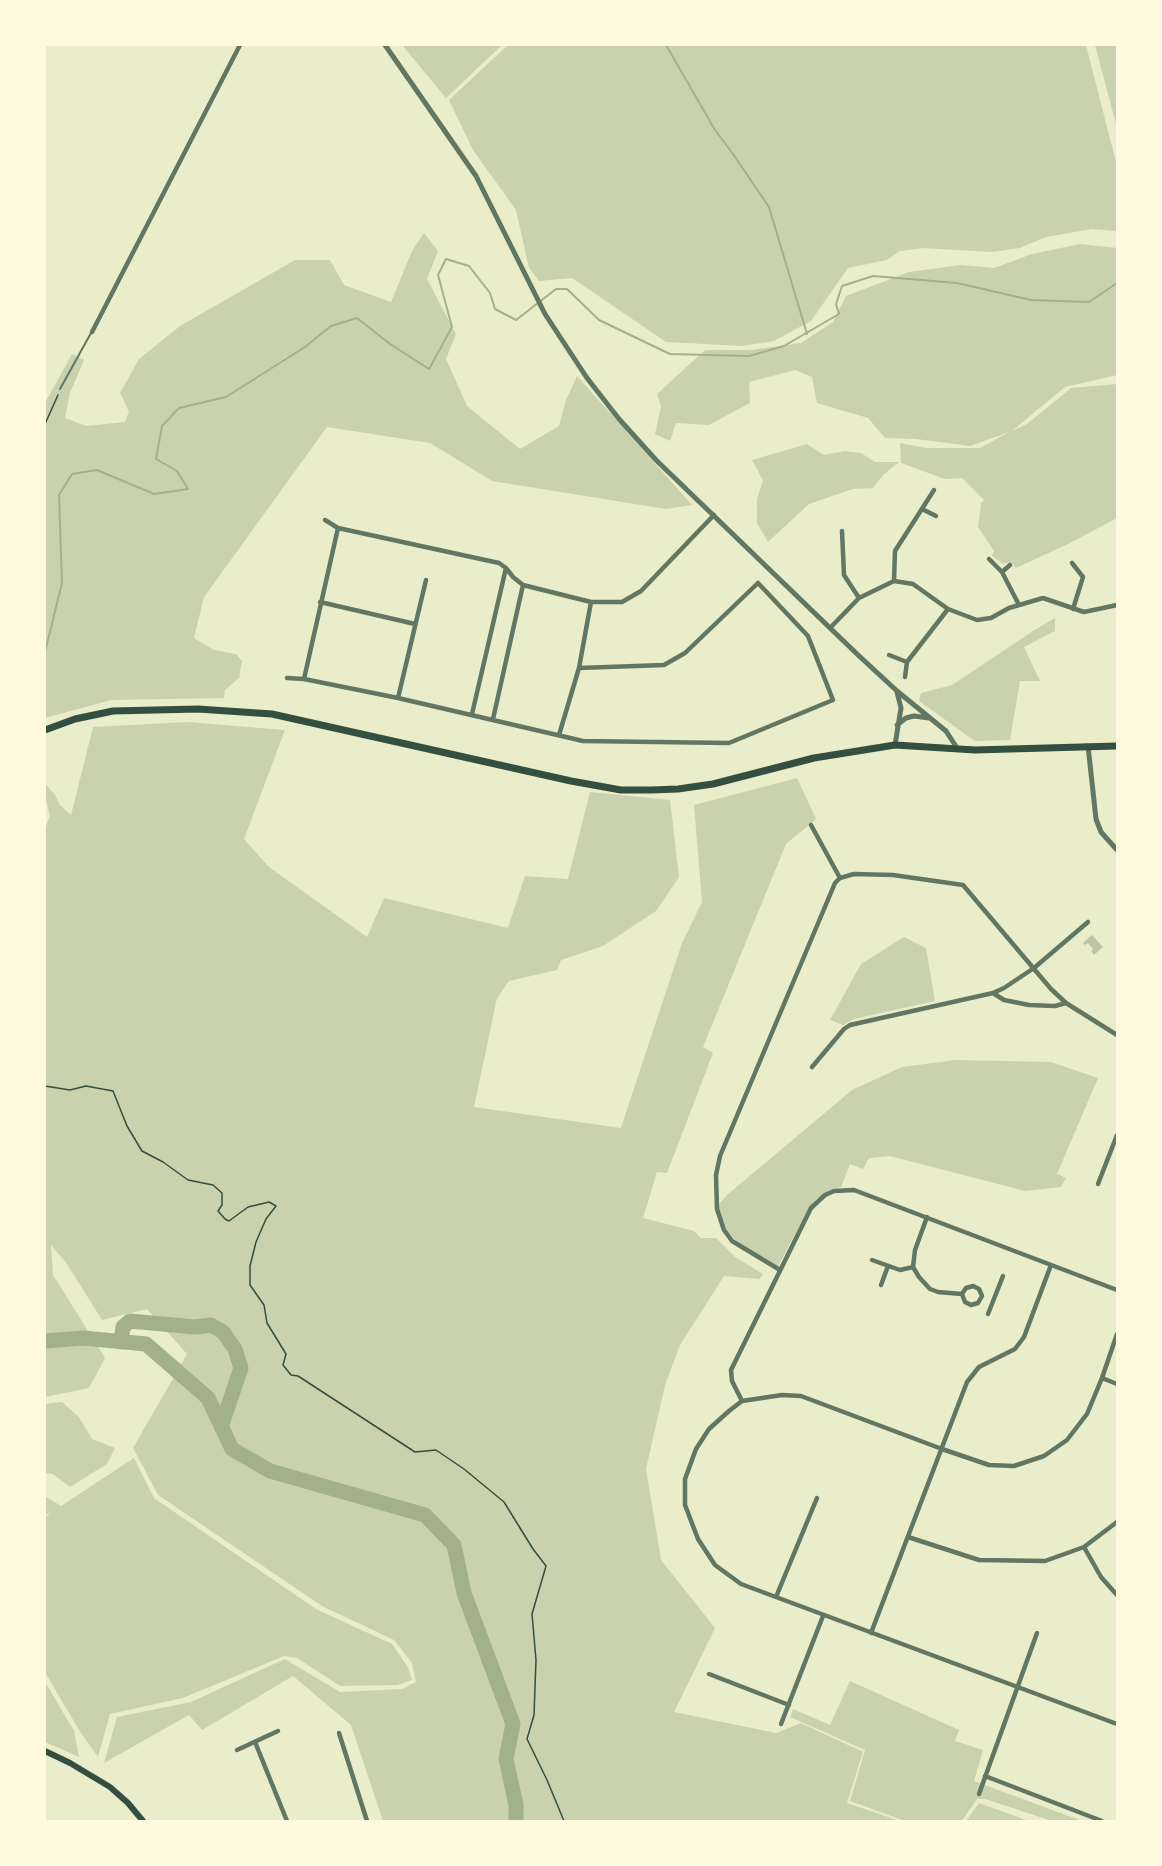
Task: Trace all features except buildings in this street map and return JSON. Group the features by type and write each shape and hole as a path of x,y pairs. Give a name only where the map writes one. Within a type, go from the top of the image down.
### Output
{"main road":[{"path":"45,730 75,719 113,711 198,709 272,714 571,781 621,790 678,789 713,784 814,758 895,745 1002,749 1117,746"},
{"path":"45,1751 110,1787 143,1821"}],"street":[{"path":"92,332 240,45"},
{"path":"385,45 476,176 545,314 587,378 619,419 656,460 830,628 897,691 946,731 957,748"},
{"path":"894,581 895,551 934,490"},
{"path":"922,509 936,516"},
{"path":"325,520 338,528 499,563 523,585 591,602 622,602 641,591 714,515"},
{"path":"304,679 338,528"},
{"path":"842,531 844,575 859,598"},
{"path":"989,559 1002,572 1019,605"},
{"path":"1072,563 1083,577 1073,609"},
{"path":"1002,572 1010,565"},
{"path":"472,714 506,568"},
{"path":"398,698 426,580"},
{"path":"830,628 859,598 894,581 914,584 948,609 977,620 991,618 1019,605 1043,598 1084,612 1117,606"},
{"path":"287,678 304,679 398,698 583,741 729,743 833,700 808,636 758,583 685,653 664,665 579,668"},
{"path":"493,719 523,585"},
{"path":"320,602 415,624"},
{"path":"559,735 579,668 591,602"},
{"path":"905,677 907,662 948,609"},
{"path":"889,655 907,662"},
{"path":"895,745 901,708 901,700 897,691"},
{"path":"897,725 906,718 914,716 932,719"},
{"path":"1088,746 1096,819 1101,832 1117,850"},
{"path":"811,825 840,878"},
{"path":"780,1270 732,1241 724,1230 717,1209 716,1175 720,1156 835,883 840,878 854,874 893,875 963,885 1051,989 1066,1003 1117,1035"},
{"path":"812,1067 850,1025 993,993 1005,988 1034,968 1088,922"},
{"path":"993,993 1004,1000 1029,1005 1055,1006 1066,1003"},
{"path":"1098,1184 1117,1135"},
{"path":"742,1401 732,1381 731,1370 811,1208 825,1195 834,1191 854,1190 1117,1290"},
{"path":"927,1217 915,1250 913,1267 930,1288 938,1292 962,1294"},
{"path":"872,1260 900,1270 913,1267"},
{"path":"871,1633 967,1382 979,1367 1015,1349 1024,1338 1051,1265"},
{"path":"881,1285 888,1266"},
{"path":"988,1314 1003,1276"},
{"path":"962,1294 966,1288 973,1286 980,1290 981,1299"},
{"path":"962,1294 965,1302 971,1305 981,1299"},
{"path":"981,1299 992,1303"},
{"path":"1117,1334 1087,1414 1067,1440 1044,1455 1014,1466 989,1464 942,1449 801,1396 782,1395 742,1401 709,1429 696,1449 685,1479 685,1505 698,1539 715,1565 741,1584 1117,1724"},
{"path":"1102,1378 1117,1383"},
{"path":"776,1598 817,1498"},
{"path":"908,1537 979,1560 1045,1561 1084,1547 1117,1522"},
{"path":"1084,1547 1101,1577 1117,1595"},
{"path":"781,1724 823,1616"},
{"path":"979,1794 1036,1633"},
{"path":"709,1674 789,1705"},
{"path":"237,1750 278,1731"},
{"path":"339,1733 367,1821"},
{"path":"255,1742 287,1821"},
{"path":"985,1776 1101,1821"}],"lane":[{"path":"60,389 92,332"}],"path":[{"path":"45,424 60,389"},
{"path":"45,1086 70,1090 86,1086 113,1091 127,1126 142,1151 163,1162 188,1180 213,1185 222,1193 222,1205 218,1211 225,1219 229,1221 248,1207 269,1202 276,1206 266,1219 256,1242 250,1266 250,1285 264,1305 267,1323 286,1354 283,1365 291,1375 298,1376 415,1452 436,1450 464,1469 504,1502 546,1566 532,1614 536,1660 534,1715 527,1739 564,1821"}],"green space":[{"path":"402,45 502,45 446,98"},
{"path":"508,45 1086,45 1117,166 1117,231 1092,229 1046,237 1020,248 992,252 923,248 900,251 887,260 848,268 811,321 774,341 742,346 666,342 572,278 539,281 529,268 516,210 473,150 449,100"},
{"path":"1095,45 1117,45 1117,128"},
{"path":"424,233 438,251 427,279 456,334 446,359 467,406 520,449 559,426 566,400 577,376 692,505 666,509 492,481 430,443 327,427 204,597 194,638 214,650 236,654 242,661 239,678 225,690 224,698 111,700 45,718 45,403 72,354 84,360 70,393 65,418 86,426 125,422 129,411 120,393 139,359 180,326 295,260 330,260 344,285 391,302 412,251"},
{"path":"1080,244 1117,248 1117,375 1065,387 1012,431 1027,424 1071,388 1117,384 1117,518 1016,568 1011,562 1003,564 992,556 994,551 978,527 981,503 984,500 962,478 945,479 901,463 900,443 926,448 980,448 1009,432 970,446 916,439 885,438 868,418 817,403 812,377 795,370 749,382 750,403 709,425 676,423 670,441 655,434 661,406 657,394 705,350 751,350 801,343 833,322 846,296 909,272 960,265 994,268 1032,254"},
{"path":"807,444 824,455 845,451 861,453 875,462 899,462 883,475 873,488 853,489 809,504 768,542 757,523 757,499 763,480 752,460"},
{"path":"1055,618 1055,631 1024,647 1040,681 1020,681 1010,740 975,741 919,701 921,693 952,685"},
{"path":"187,722 285,730 244,839 269,867 367,937 384,898 508,928 525,876 568,879 590,792 670,800 679,877 656,911 603,946 561,960 557,970 509,981 497,998 474,1107 621,1128 682,943 702,902 694,805 797,778 816,819 786,844 703,1047 713,1053 667,1173 657,1172 643,1218 694,1231 701,1238 716,1238 735,1257 763,1274 760,1279 724,1276 680,1345 665,1385 646,1469 661,1560 715,1628 674,1712 776,1733 801,1723 863,1752 847,1803 900,1821 383,1821 351,1725 293,1676 202,1730 189,1715 104,1763 117,1717 191,1702 285,1659 340,1692 402,1689 416,1682 412,1663 394,1640 322,1606 158,1495 133,1448 187,1354 147,1309 102,1320 67,1264 51,1245 53,1275 105,1358 89,1388 45,1397 45,829 50,816 45,796 45,783 60,805 71,815 93,727"},
{"path":"904,937 926,948 935,1001 854,1019 843,1025 830,1020 861,964"},
{"path":"956,1060 1051,1062 1098,1078 1057,1174 1066,1178 1061,1187 1025,1191 890,1156 869,1158 863,1169 850,1164 841,1187 816,1199 808,1209 778,1267 750,1251 734,1239 726,1229 718,1205 727,1195 852,1090 902,1067"},
{"path":"62,1402 79,1417 92,1439 115,1448 107,1464 70,1487 53,1474 45,1473 45,1404"},
{"path":"134,1458 154,1498 316,1609 392,1644 408,1667 412,1680 397,1685 340,1686 297,1658 284,1656 183,1698 110,1714 98,1757 79,1730 45,1672 45,1517 51,1513 45,1515 45,1496 61,1506"},
{"path":"850,1681 959,1730 955,1741 983,1750 974,1781 1082,1821 1052,1821 985,1799 977,1799 962,1821 905,1821 850,1801 865,1750 790,1717 793,1709 830,1725"},
{"path":"45,1682 74,1731 79,1757 45,1742"},
{"path":"979,1803 1029,1821 966,1821"}],"waterway":[{"path":"666,45 715,130 769,207 807,334"},
{"path":"45,652 62,583 59,495 72,474 97,470 154,494 188,489 177,471 156,459 162,426 179,408 226,397 305,347 331,326 357,318 390,344 429,369 452,327 438,275 446,259 469,266 490,293 495,309 516,320 556,289 567,289 599,320 670,354 749,356 784,346 839,314 836,304 842,286 873,276 957,283 1031,300 1089,302 1117,283"},
{"path":"121,1342 123,1327 130,1321 195,1327 211,1325 223,1332 235,1349 241,1368 221,1427"},
{"path":"45,1341 83,1338 146,1344 208,1398 232,1449 270,1471 425,1515 454,1545 464,1593 513,1724 506,1759 516,1805 516,1821"}]}
